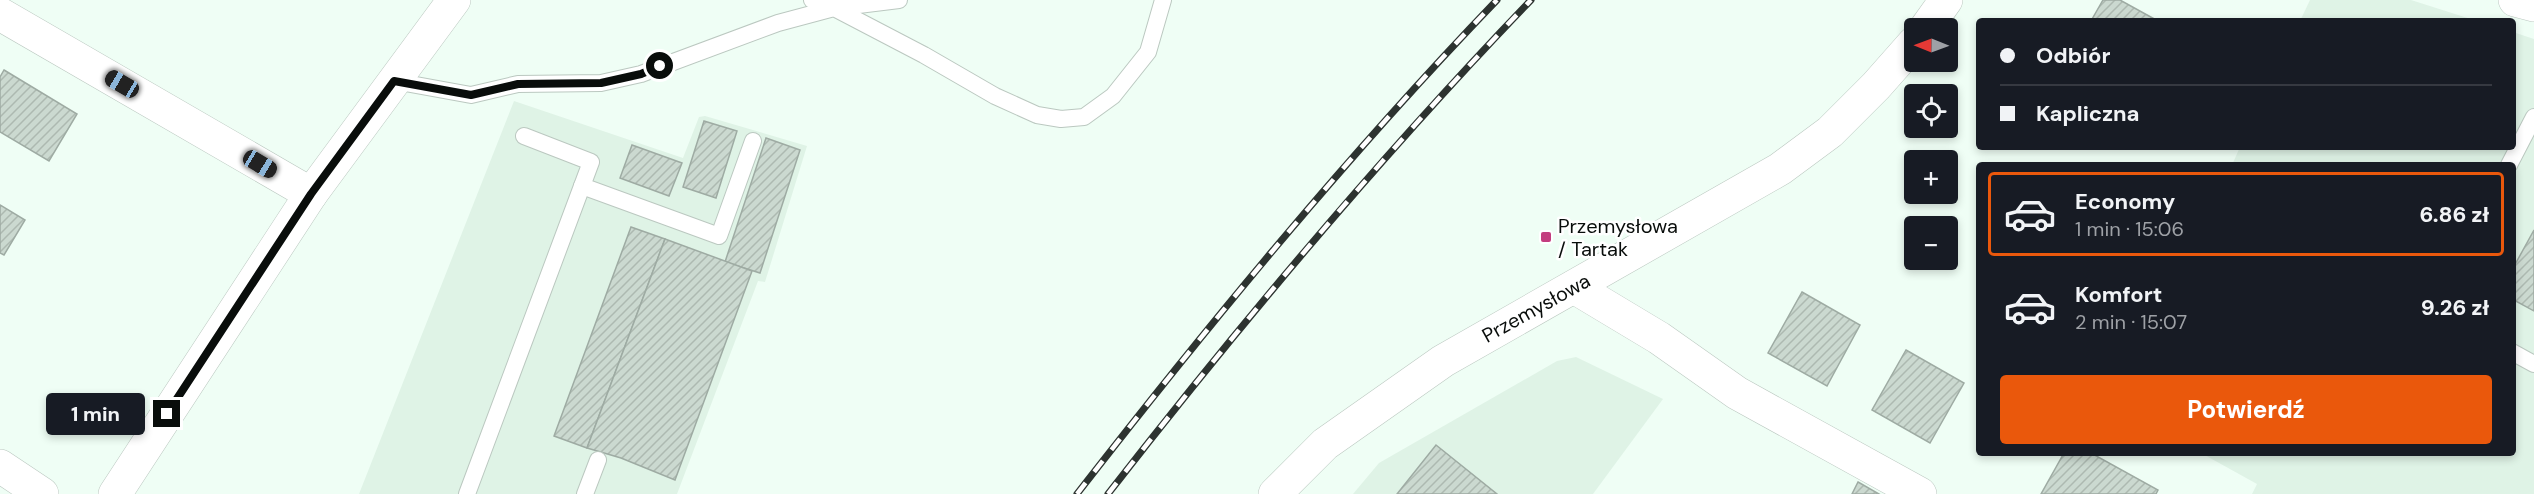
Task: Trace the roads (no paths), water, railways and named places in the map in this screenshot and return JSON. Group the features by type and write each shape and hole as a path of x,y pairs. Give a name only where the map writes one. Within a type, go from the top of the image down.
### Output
{"street":[{"path":"115,494 311,194 453,0"},
{"path":"1933,18 1946,0"},
{"path":"2515,0 2534,5"},
{"path":"0,15 311,194"},
{"name":"Przemysłowa","path":"1275,494 1325,444 1443,361 1780,169 1830,132 1904,54"},
{"path":"1574,287 1659,338 1737,393 1920,494"},
{"path":"0,466 42,494"}],"lane":[{"path":"812,0 834,8 885,34 995,96 1037,115 1061,119 1084,117 1113,96 1148,52 1163,0"},
{"path":"394,81 471,95 518,84 601,83 641,74 778,23 834,8 899,0"},
{"path":"2511,162 2534,117"},
{"path":"467,494 591,162 524,136"},
{"path":"582,186 719,236 753,141"},
{"path":"2516,354 2534,364"},
{"path":"585,494 598,460"}],"railway":[{"path":"1077,494 1280,242 1387,119 1497,0"},
{"path":"1108,494 1313,241 1420,119 1531,0"}],"place":[{"name":"Przemysłowa / Tartak","path":"1546,237"}]}
